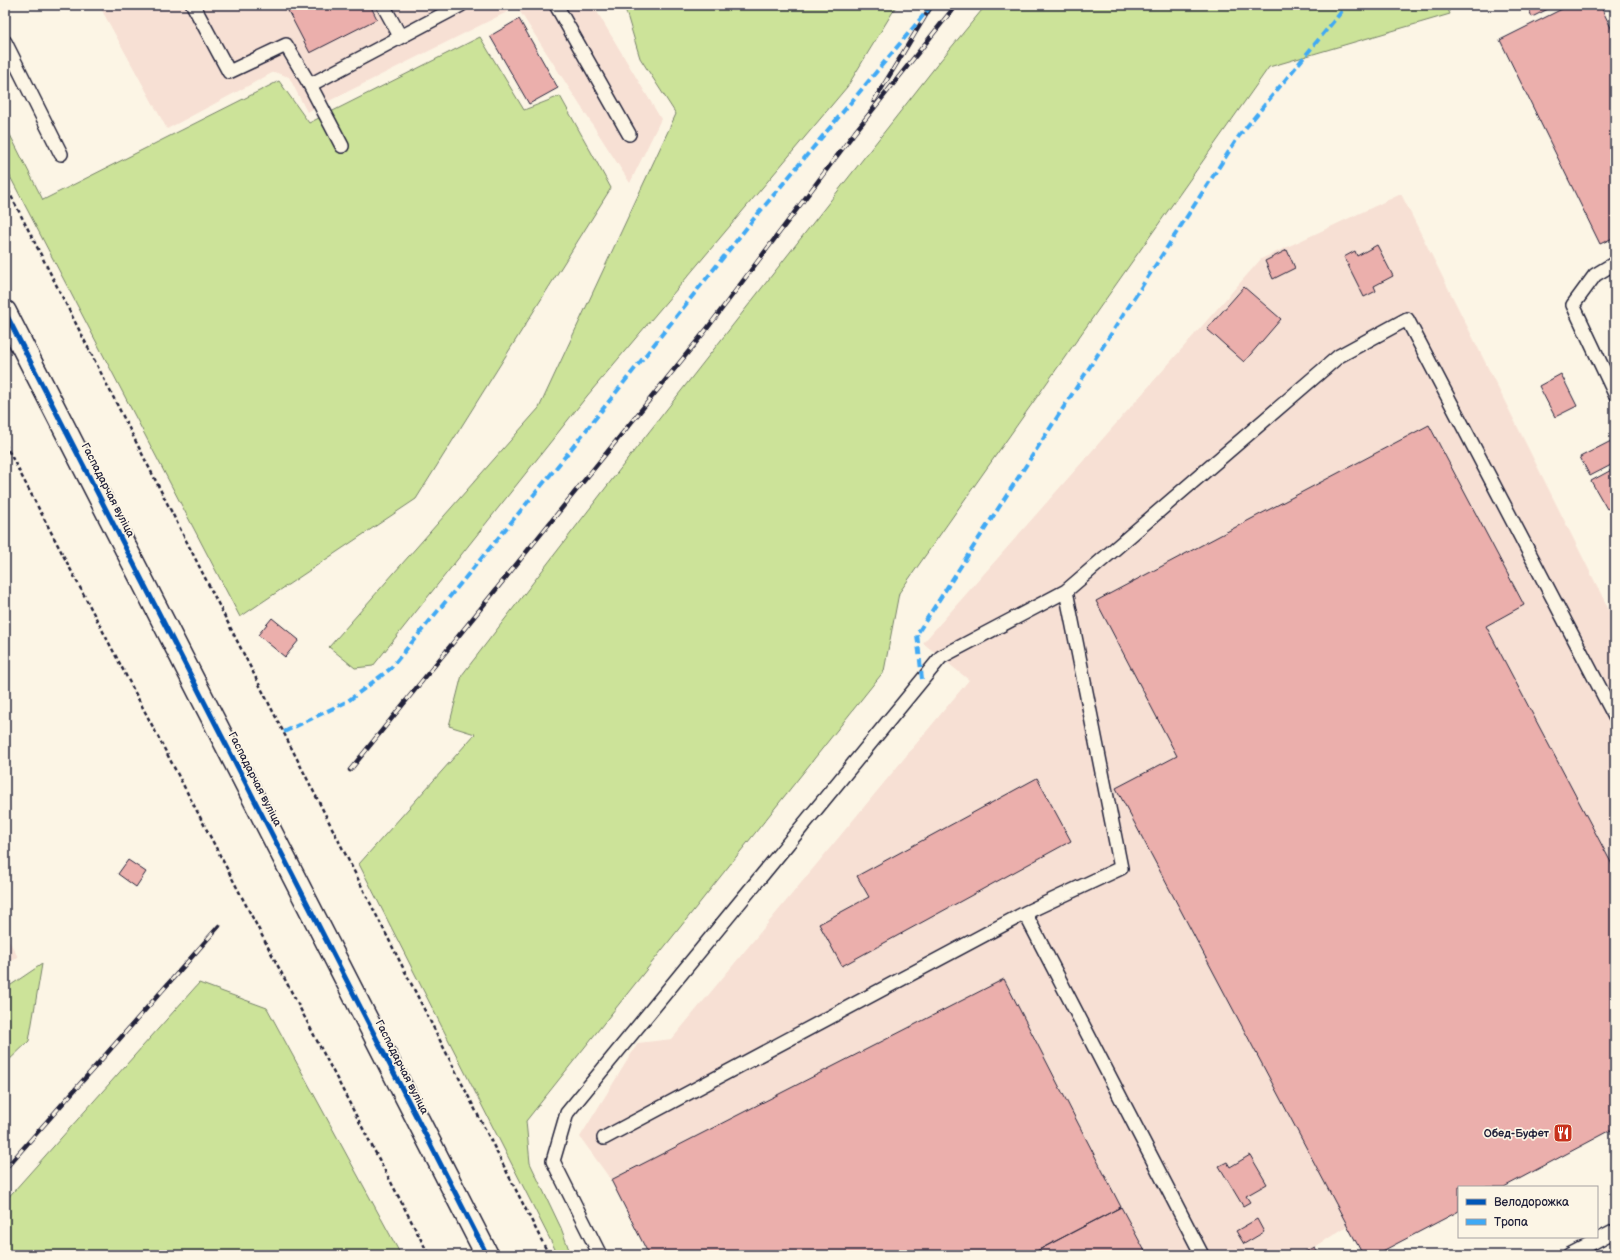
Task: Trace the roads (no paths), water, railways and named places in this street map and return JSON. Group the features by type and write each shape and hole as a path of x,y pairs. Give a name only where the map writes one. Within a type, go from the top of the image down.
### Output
{"street":[{"name":"Гаспадарчая вуліца","path":"5,312 487,1255"}],"lane":[{"path":"192,5 229,72 286,45 310,85 342,146"},
{"path":"383,5 400,36"},
{"path":"310,85 461,5"},
{"path":"556,5 630,134"},
{"path":"5,42 61,154"},
{"path":"1615,263 1595,274 1573,305 1615,394"},
{"path":"600,1255 553,1161 567,1113 941,657 1066,591 1339,356 1407,319 1615,717"},
{"path":"604,1138 1025,912 1121,868 1066,591"},
{"path":"1025,912 1202,1255"},
{"path":"1569,1255 1615,1231"}],"railway":[{"path":"874,101 932,5"},
{"path":"350,770 706,330 855,132 956,5"},
{"path":"5,1169 219,926"}],"place":[{"name":"Обед-Буфет","path":"1563,1133"}]}
